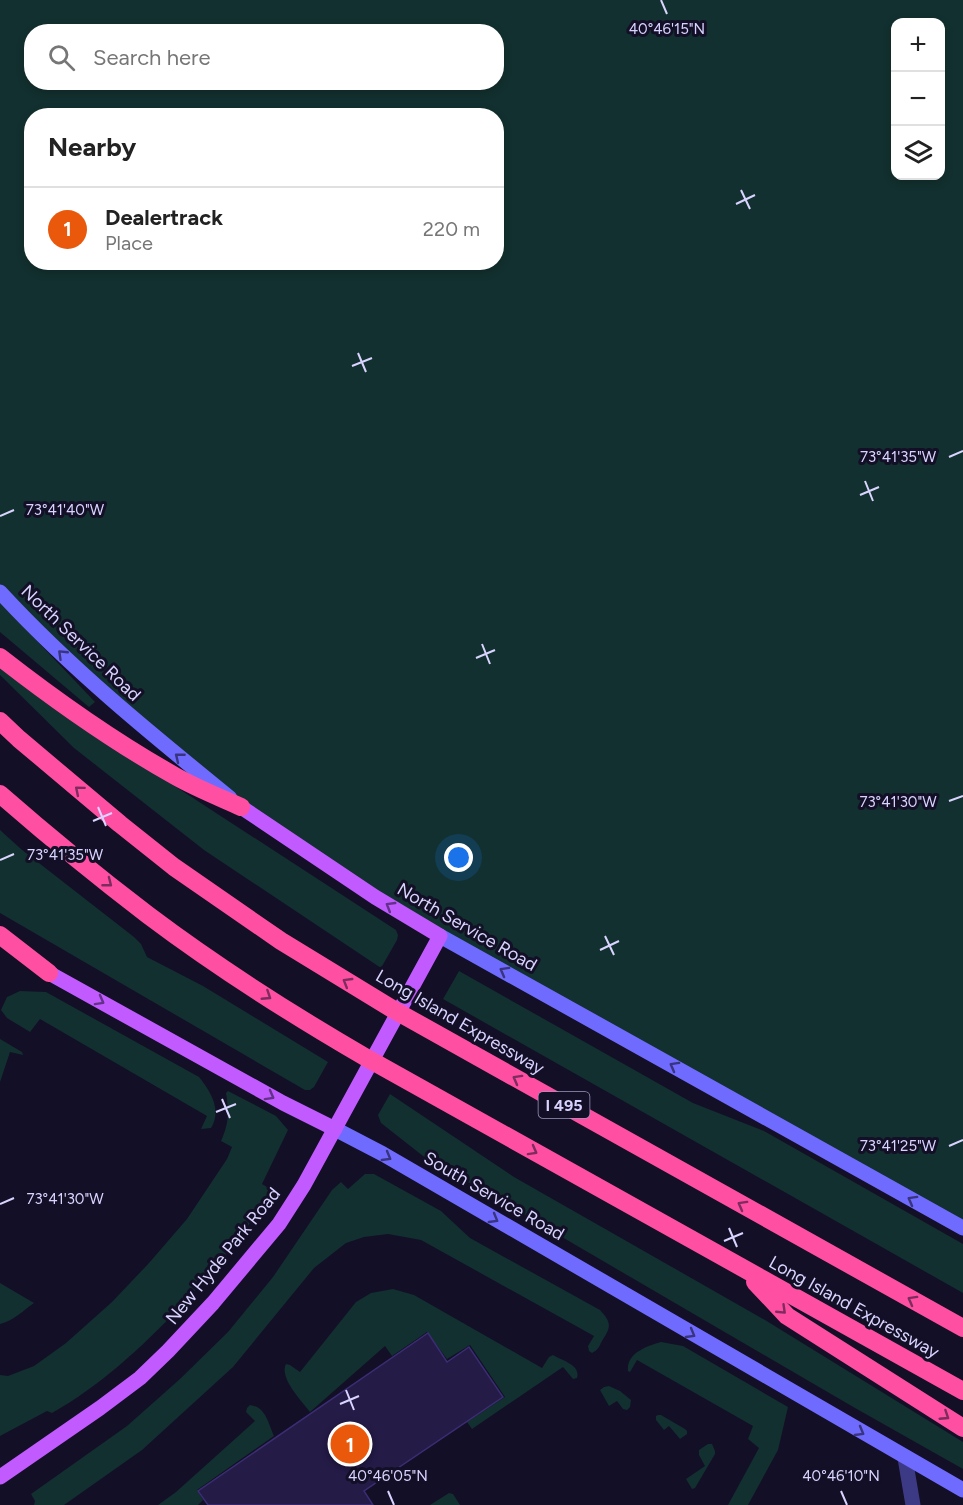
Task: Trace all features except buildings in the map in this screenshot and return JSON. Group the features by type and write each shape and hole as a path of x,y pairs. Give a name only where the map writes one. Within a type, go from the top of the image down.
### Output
{"highway":[{"path":"0,657 78,715 132,750 177,777 241,807"},
{"name":"Long Island Expressway","path":"0,721 156,853 290,947 394,1010 963,1328"},
{"name":"Long Island Expressway","path":"0,794 46,834 150,916 201,953 310,1025 963,1391"},
{"path":"0,935 49,973"},
{"path":"741,1268 787,1316 963,1428"}],"main road":[{"name":"North Service Road","path":"0,592 105,694 161,742 241,807 375,897 440,936 963,1228"},
{"name":"New Hyde Park Road","path":"0,1477 140,1378 213,1303 279,1224 304,1185 440,936"},
{"name":"South Service Road","path":"0,945 283,1103 383,1154 963,1490"}],"street":[{"path":"905,1458 913,1505"}],"green space":[{"path":"0,0 963,0 963,1228 440,936 241,807 0,592"},
{"path":"0,602 95,702 89,707 0,632"},
{"path":"0,663 147,768 396,930 397,940 381,968 204,850 74,748 0,675"},
{"path":"0,830 134,937 141,944 147,957 203,986 328,1062 314,1087 305,1090 0,913"},
{"path":"459,971 693,1103 764,1131 963,1244 963,1293 443,999"},
{"path":"20,991 46,992 199,1077 214,1101 215,1115 211,1128 201,1129 207,1116 40,1019 30,1032 7,1018 1,1010 7,997"},
{"path":"0,1039 22,1052 23,1055 10,1052 0,1082"},
{"path":"228,1091 276,1116 288,1130 262,1184 272,1190 262,1206 240,1237 204,1280 135,1352 70,1402 52,1413 47,1411 0,1436 0,1375 8,1376 34,1366 66,1343 112,1302 187,1219 227,1159 232,1147 221,1141 227,1123 226,1093"},
{"path":"390,1094 514,1177 765,1320 963,1442 963,1469 423,1156 381,1123 378,1115"},
{"path":"365,1174 374,1174 441,1211 470,1238 600,1310 607,1318 609,1325 596,1351 592,1353 588,1346 594,1336 421,1240 388,1234 364,1237 346,1243 314,1268 233,1367 142,1450 64,1505 34,1505 35,1501 31,1494 127,1426 228,1332 273,1277 332,1190 341,1182 348,1189"},
{"path":"0,1283 34,1303 14,1318 0,1324"},
{"path":"393,1289 414,1295 542,1368 553,1355 566,1361 576,1370 577,1378 573,1379 563,1367 472,1429 467,1422 505,1397 470,1345 447,1359 427,1332 392,1356 385,1346 310,1412 288,1382 286,1364 300,1372 356,1302 371,1293"},
{"path":"661,1342 683,1346 788,1407 778,1450 748,1505 728,1505 759,1448 748,1439 753,1426 637,1360 630,1372 628,1371 630,1359 638,1351"},
{"path":"609,1386 631,1400 627,1410 623,1409 617,1401 609,1406 600,1390"},
{"path":"250,1405 263,1412 274,1436 197,1490 203,1500 198,1505 158,1505 176,1492 255,1421 246,1412"},
{"path":"658,1415 685,1429 687,1434 680,1439 669,1426 664,1430 656,1420"},
{"path":"712,1444 715,1454 695,1488 692,1489 686,1479 705,1466 699,1450"},
{"path":"449,1493 453,1494 460,1505 430,1505"}],"place":[{"name":"Dealertrack","path":"350,1444"}]}
